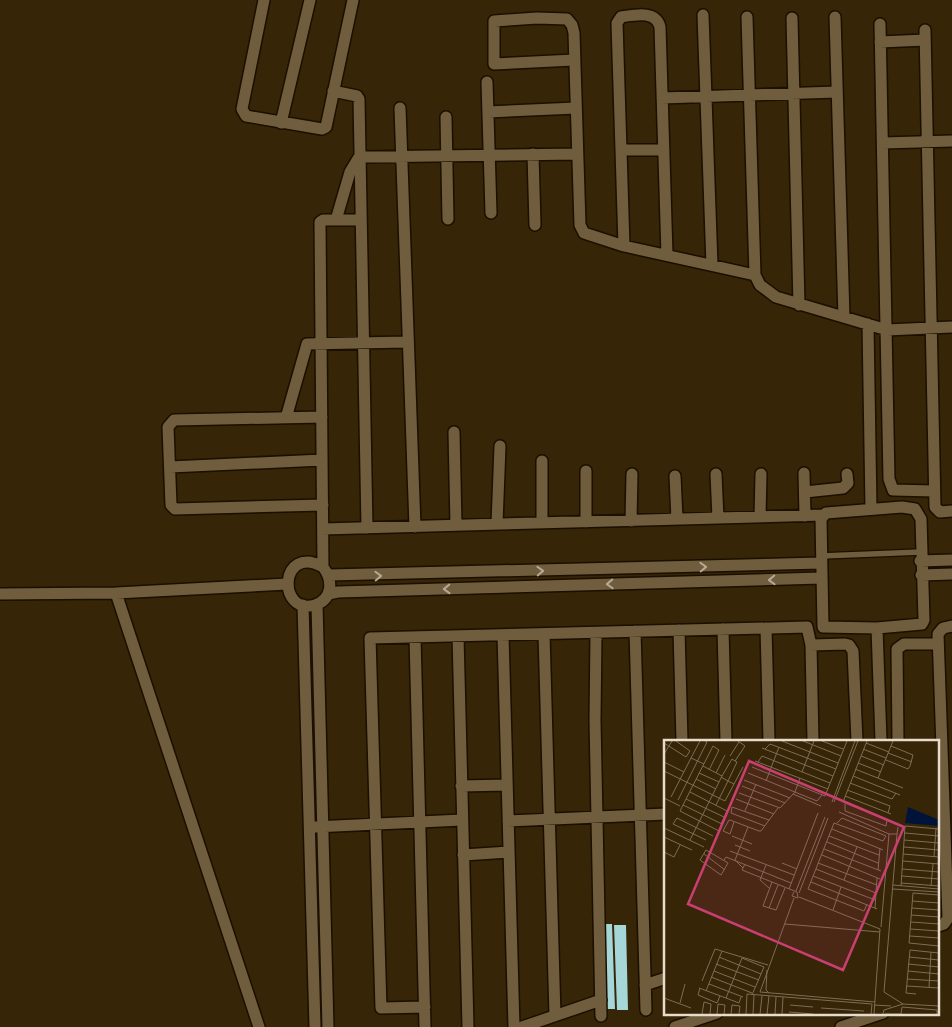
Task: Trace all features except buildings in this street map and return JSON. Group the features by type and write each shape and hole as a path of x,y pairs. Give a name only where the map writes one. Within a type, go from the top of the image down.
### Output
{"street":[{"path":"264,0 242,110 246,116 324,129 353,0"},
{"path":"281,123 310,0"},
{"path":"624,246 616,30 619,18 641,15 651,16 658,21 667,255"},
{"path":"702,15 712,265"},
{"path":"747,17 756,274 760,285 766,291 799,305 887,330 952,327"},
{"path":"835,17 844,317"},
{"path":"574,60 494,64 494,21 537,18 567,19 574,28 577,154 582,231 589,236 624,246 756,274"},
{"path":"792,18 799,305"},
{"path":"880,24 891,486 893,490 901,492 934,491"},
{"path":"880,42 925,35 935,509 940,512 952,511"},
{"path":"487,82 491,213"},
{"path":"334,91 357,96 359,99 367,528"},
{"path":"662,98 837,92"},
{"path":"400,108 414,527"},
{"path":"488,112 576,108"},
{"path":"446,118 448,219"},
{"path":"883,143 952,141"},
{"path":"621,150 664,150"},
{"path":"533,154 535,225"},
{"path":"359,157 577,154"},
{"path":"336,220 350,172 359,157"},
{"path":"360,220 323,220 320,222 323,529 326,571 331,585 328,594 317,604 303,605 295,601 289,593 287,584 289,574 296,566 304,562 314,562 326,571 821,560"},
{"path":"868,324 871,509"},
{"path":"286,418 304,348 308,343 407,342"},
{"path":"322,417 173,421 168,427 171,505 175,509 323,505"},
{"path":"454,432 456,525"},
{"path":"497,524 500,446"},
{"path":"170,467 322,460"},
{"path":"542,461 542,523"},
{"path":"586,471 586,522"},
{"path":"804,473 805,516"},
{"path":"631,521 632,474"},
{"path":"716,474 718,518"},
{"path":"760,474 760,517"},
{"path":"805,492 843,488 848,483 847,474"},
{"path":"675,476 677,519"},
{"path":"323,529 805,516 902,507 918,510 921,519 921,575 924,620 922,624 877,628 822,627 821,519 823,515"},
{"path":"921,557 952,560"},
{"path":"921,575 952,574"},
{"path":"328,594 338,592 821,578"},
{"path":"0,594 116,593 287,584"},
{"path":"116,593 259,1027"},
{"path":"317,604 328,1027"},
{"path":"303,605 315,1027"},
{"path":"940,925 944,924 948,918 938,644 940,630 952,626"},
{"path":"425,1007 380,1008 370,638 807,627 811,645 813,740"},
{"path":"766,628 769,740"},
{"path":"877,628 881,740"},
{"path":"723,629 726,740"},
{"path":"679,630 682,740"},
{"path":"635,631 646,1010"},
{"path":"596,633 595,720 602,1016"},
{"path":"544,634 555,1016"},
{"path":"503,635 514,1027"},
{"path":"458,636 468,1027"},
{"path":"415,637 425,1027"},
{"path":"811,645 845,644 849,645 853,651 857,740"},
{"path":"898,740 897,649 904,644 938,644"},
{"path":"461,786 507,785"},
{"path":"508,821 664,814"},
{"path":"310,828 462,820"},
{"path":"463,855 509,852"},
{"path":"645,985 664,979"},
{"path":"522,1027 601,1000"},
{"path":"675,1027 714,1014"},
{"path":"841,1027 880,1014"}],"lane":[{"path":"821,560 921,557"}]}
